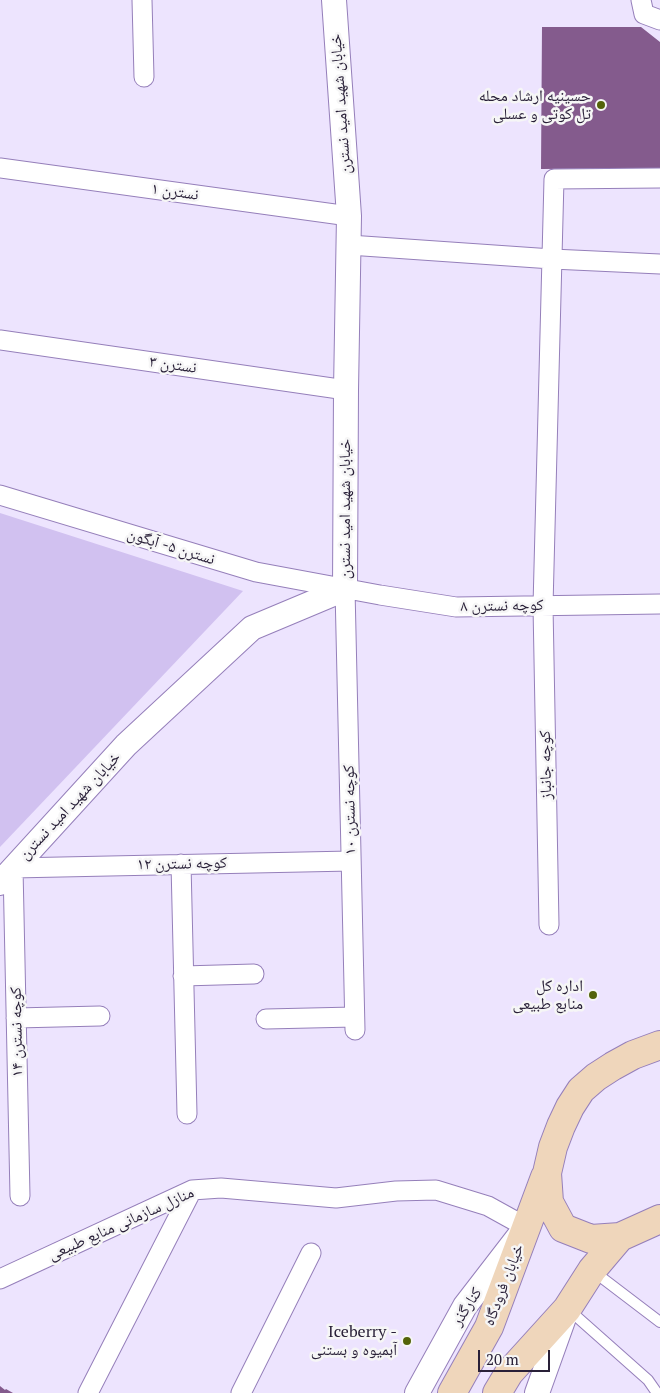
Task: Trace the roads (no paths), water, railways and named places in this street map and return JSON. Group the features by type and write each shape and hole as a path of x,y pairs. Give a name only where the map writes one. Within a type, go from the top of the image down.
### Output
{"main road":[{"path":"660,1045 633,1055 613,1066 581,1090 561,1126 553,1147 547,1173 548,1202 563,1228 591,1239 620,1237 660,1219"},
{"name":"خیابان فرودگاه","path":"452,1393 488,1327 547,1173"},
{"path":"497,1393 509,1373 567,1309 592,1270 620,1237"}],"street":[{"path":"142,0 144,77"},
{"name":"خیابان شهید امید نسترن","path":"6,876 126,745 252,628 344,589 349,216 334,0"},
{"path":"641,0 644,14 660,20"},
{"name":"نسترن ۱","path":"0,168 349,216"},
{"name":"کوچه جانباز","path":"549,925 542,606 554,179 660,178"},
{"path":"349,245 552,259 660,264"},
{"name":"نسترن ۳","path":"0,340 346,390"},
{"name":"نسترن ۵- آبگون","path":"0,495 256,572 344,589"},
{"name":"کوچه نسترن ۸","path":"344,589 456,607 660,604"},
{"name":"کوچه نسترن ۱۰","path":"266,1019 354,1024 344,589"},
{"name":"کوچه نسترن ۱۲","path":"6,876 180,864 351,861"},
{"path":"180,864 186,1114"},
{"name":"کوچه نسترن ۱۴","path":"6,876 16,1018 20,1196"},
{"path":"183,976 254,974"},
{"path":"16,1018 100,1016"},
{"name":"منازل سازمانی منابع طبیعی","path":"0,1279 192,1190 222,1188 336,1198 396,1191 436,1190 488,1206 526,1227"},
{"path":"88,1393 192,1190"},
{"name":"کنارگذر","path":"417,1393 464,1306 526,1227"},
{"path":"241,1393 311,1254"},
{"path":"537,1393 567,1309"}],"lane":[{"path":"592,1270 660,1322"},
{"path":"567,1309 648,1380 657,1393"}],"place":[{"name":"حسینیه ارشاد محله تل کوتی و عسلی","path":"601,105"},
{"name":"اداره کل منابع طبیعی","path":"593,995"},
{"name":"Iceberry - آبمیوه و بستنی","path":"407,1341"}]}
